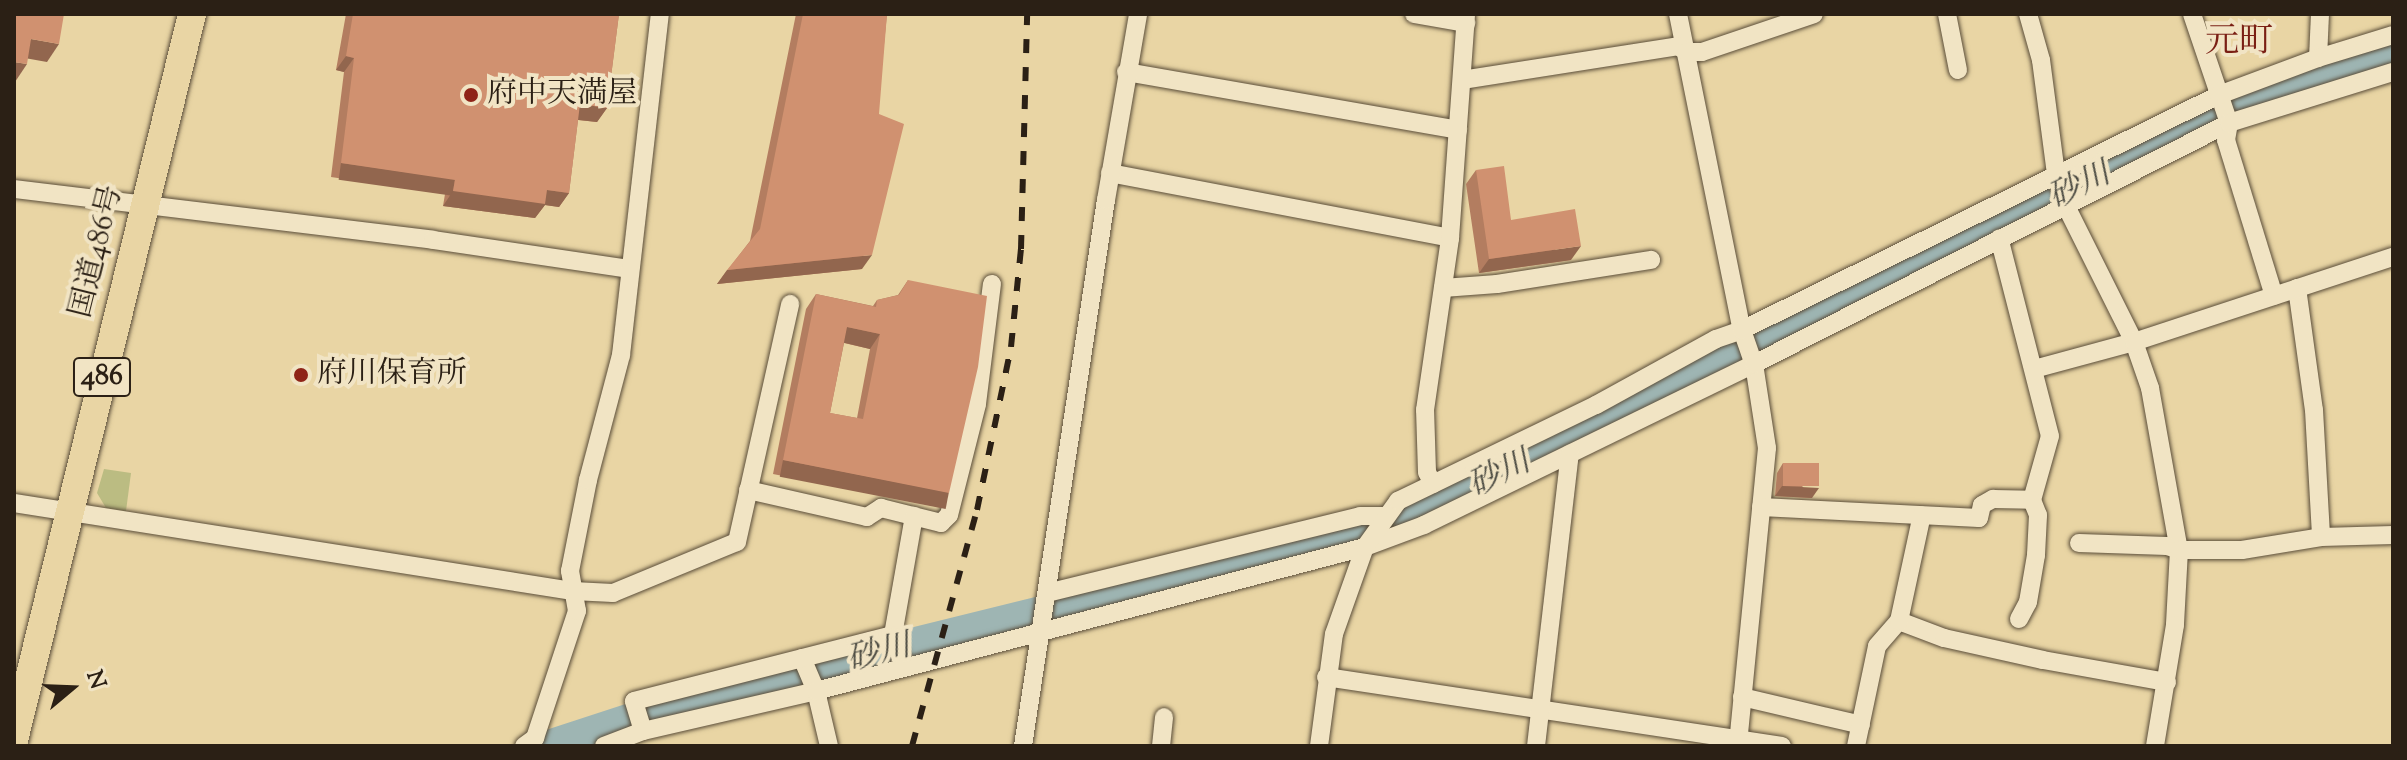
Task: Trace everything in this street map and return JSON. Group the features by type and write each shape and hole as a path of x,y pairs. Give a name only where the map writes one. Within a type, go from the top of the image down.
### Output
{"highway":[{"name":"国道486号","path":"14,740 192,14"}],"street":[{"path":"534,743 577,611 570,571 588,480 621,355 660,14"},
{"path":"1023,746 1110,173 1138,14"},
{"path":"1414,14 1466,18 1450,238 1425,410 1427,472 1433,484"},
{"path":"1678,14 1742,330 1754,364 1767,448 1738,743"},
{"path":"1462,80 1678,46 1687,52 1702,52 1814,14"},
{"path":"1947,14 1958,70"},
{"path":"2028,14 2041,60 2056,174 2066,206 2134,342 2150,388 2179,550 2175,625 2155,746"},
{"path":"2192,14 2229,123 2226,140 2274,296"},
{"path":"2318,58 2320,14"},
{"path":"1319,746 1334,634 1365,547 1384,516 1398,501 1596,405 1716,339 1742,330 2219,95 2318,58 2393,35"},
{"path":"1126,72 1458,130"},
{"path":"604,746 643,731 816,691 1365,547 1424,525 1754,364 2229,123 2393,72"},
{"path":"1110,173 1450,238"},
{"path":"14,189 433,240 630,269"},
{"path":"1999,238 2050,436 2032,500 2038,515 2036,555 2028,602 2019,619"},
{"path":"2034,369 2134,342 2393,257"},
{"path":"1443,288 1497,284 1651,260"},
{"path":"748,490 867,517 881,508 941,523 949,515 977,404 992,284"},
{"path":"2297,288 2314,410 2321,537"},
{"path":"14,503 573,591 613,593 737,542 790,304"},
{"path":"1536,746 1570,454"},
{"path":"1761,507 1979,518 1982,505 1993,499 2032,500"},
{"path":"1856,746 1877,646 1899,621 1922,515"},
{"path":"904,667 893,635 914,516"},
{"path":"1047,593 1360,516 1384,516"},
{"path":"2079,543 2167,546 2179,550 2242,550 2321,537 2393,535"},
{"path":"1899,621 1944,638 2167,682"},
{"path":"643,731 634,701 893,635"},
{"path":"802,658 816,691 829,746"},
{"path":"1326,677 1540,708 1738,743 1782,746"},
{"path":"1742,697 1861,725"},
{"path":"1161,746 1164,717"}],"green space":[{"path":"104,469 131,473 126,511 106,508 97,493"}],"building":[{"path":"14,14 64,14 59,44 31,39 27,64 14,62"},
{"name":"府中天満屋","path":"353,14 619,14 607,108 580,104 569,193 547,190 545,204 453,191 455,180 341,163 354,58 346,56"},
{"path":"803,14 887,14 879,114 904,124 872,255 727,270 760,229"},
{"path":"1504,166 1511,220 1575,209 1581,246 1489,259 1476,170"},
{"path":"908,280 987,296 978,367 949,493 783,460 816,294 876,307 877,300 899,295","holes":["847,327 880,334 863,419 830,413"]},
{"path":"1783,463 1819,463 1819,486 1783,486"}],"waterway":[{"name":"砂川","path":"552,746 705,696 1349,537 1425,512 2245,105 2393,57"}],"railway":[{"path":"912,746 977,510 1011,347 1021,249 1027,14"}],"place":[{"name":"府中天満屋","path":"471,95"},
{"name":"府川保育所","path":"301,375"}],"district":[{"name":"元町","path":"2239,43"}]}
